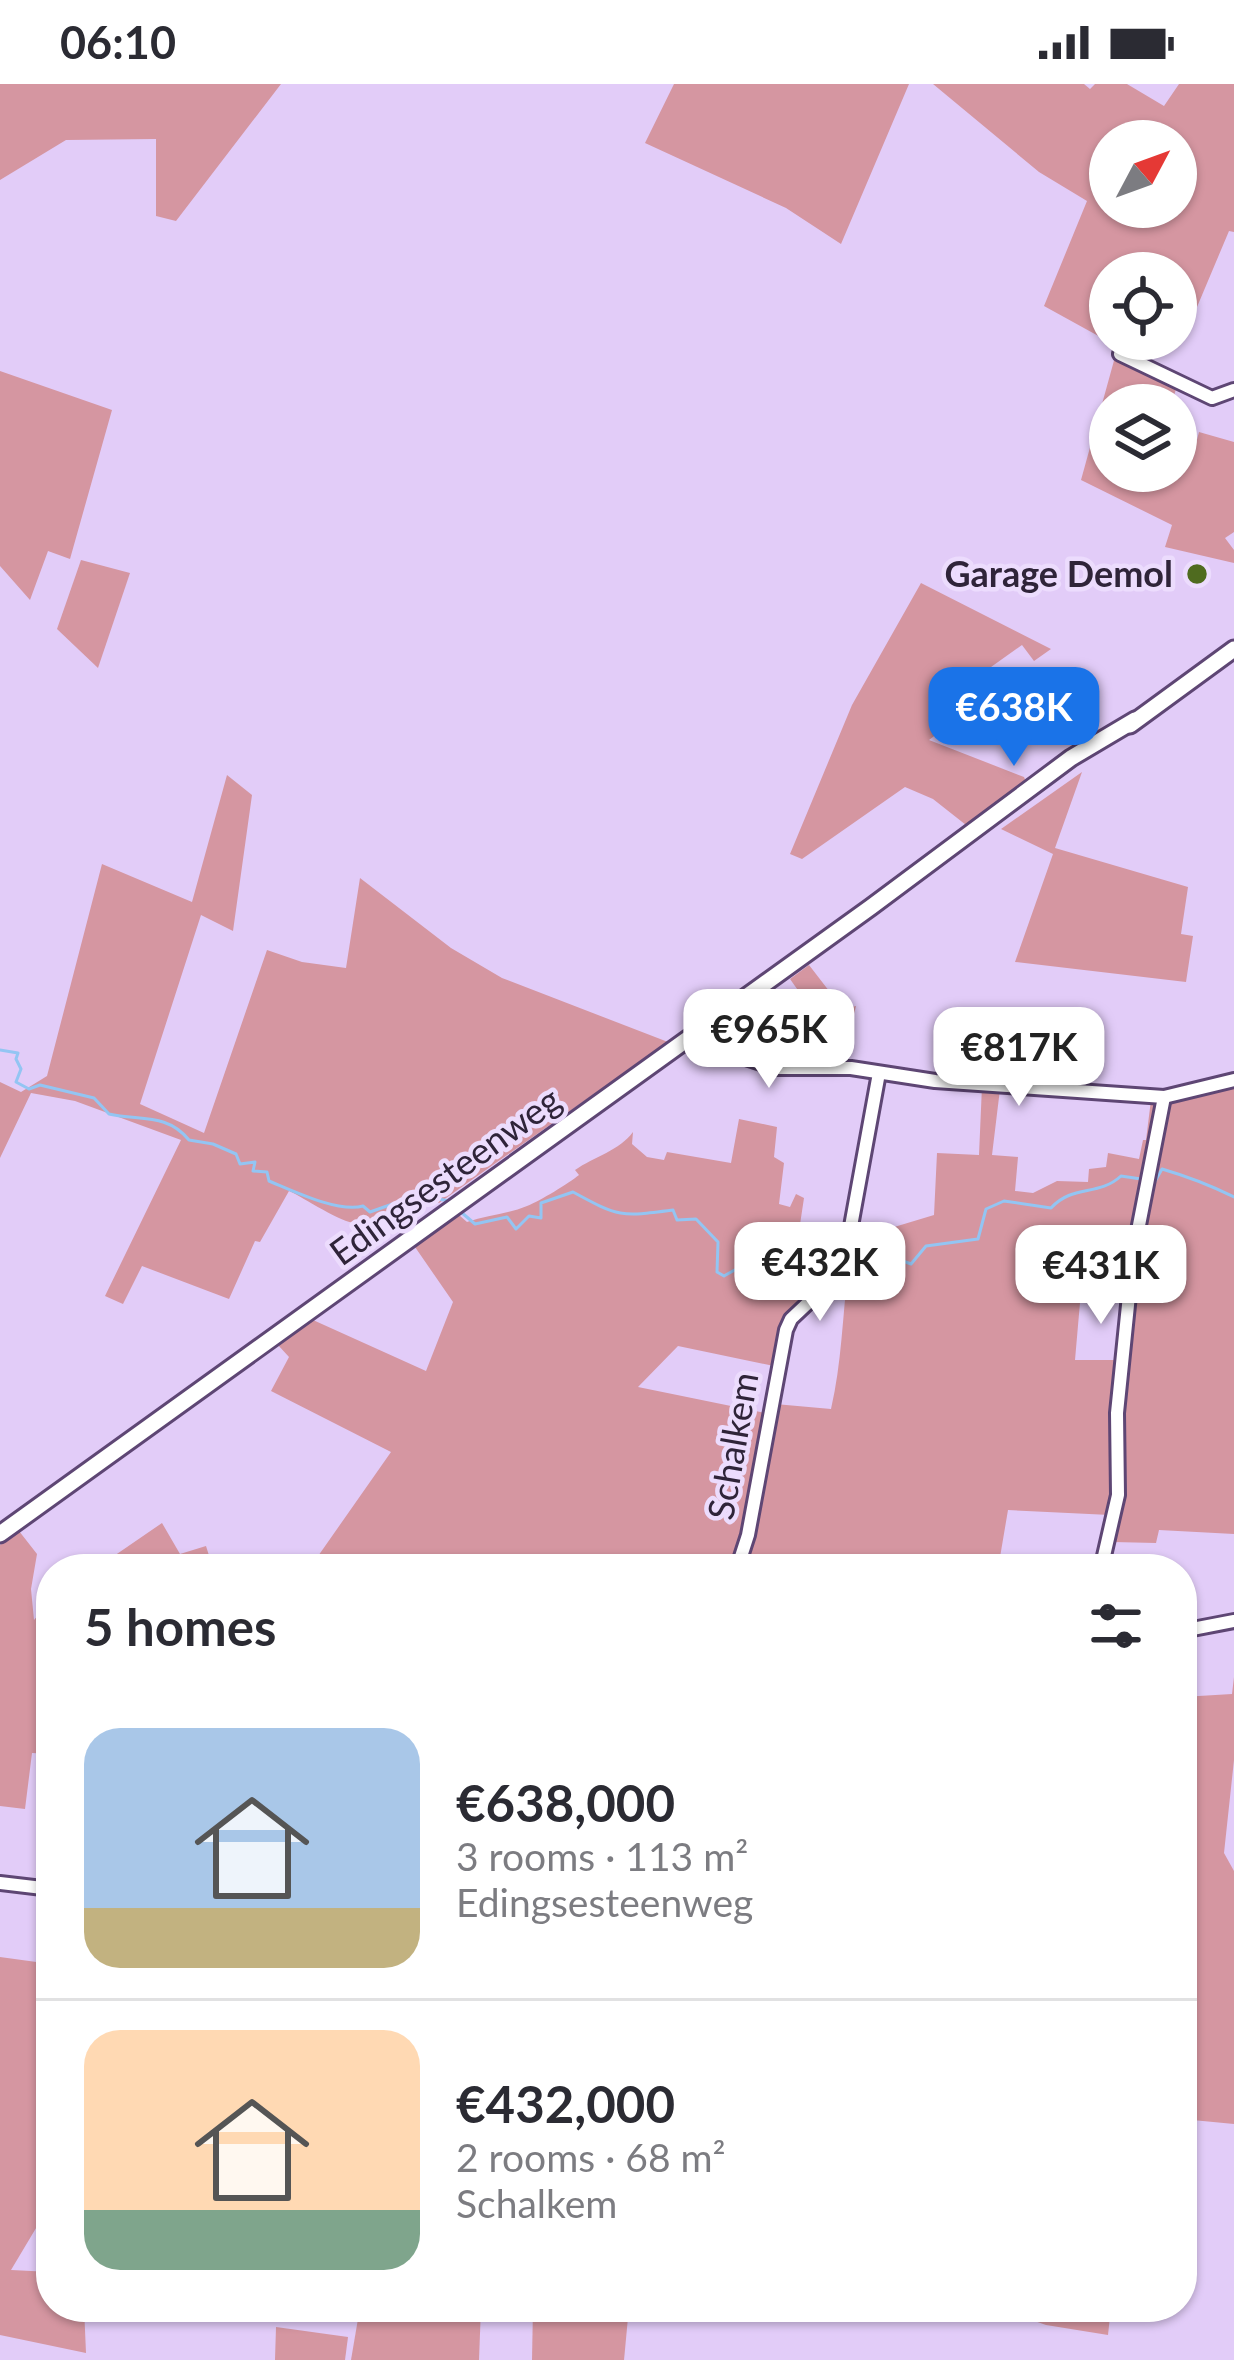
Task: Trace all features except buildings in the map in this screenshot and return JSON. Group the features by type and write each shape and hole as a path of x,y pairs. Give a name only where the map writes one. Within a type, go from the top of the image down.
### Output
{"main road":[{"name":"Edingsesteenweg","path":"0,1534 1071,758 1136,720 1234,650"}],"street":[{"path":"1133,360 1212,398 1234,390"},
{"path":"702,1028 715,1048 776,1068 850,1068 934,1081 1164,1096 1234,1079"},
{"name":"Schalkem","path":"741,1554 786,1330 791,1319 843,1270 879,1073"},
{"path":"1105,1554 1118,1496 1118,1398 1133,1256 1164,1096"},
{"path":"1197,1628 1234,1621"},
{"path":"0,1883 36,1887"}],"shaded area":[{"path":"0,84 281,84 176,221 156,216 156,139 66,140 0,180"},
{"path":"674,84 909,84 841,244 786,208 645,143"},
{"path":"933,84 1084,84 1090,89 1095,84 1127,84 1164,106 1179,84 1234,84 1234,232 1229,231 1197,307 1197,252 1089,252 1089,331 1044,306 1087,201 1039,172"},
{"path":"1114,360 1121,360 1166,384 1108,384"},
{"path":"0,371 112,410 70,559 48,551 30,600 0,566"},
{"path":"1199,432 1234,442 1234,532 1225,538 1234,550 1234,563 1165,547 1172,525 1105,492 1197,492"},
{"path":"1089,451 1089,484 1081,480"},
{"path":"81,560 130,573 98,668 57,629"},
{"path":"921,583 1051,649 1034,661 1022,645 991,667 1002,684 929,740 1024,777 1026,782 966,825 933,799 905,787 802,859 790,854 852,705"},
{"path":"1082,772 1055,848 1188,887 1181,934 1193,936 1186,982 1015,962 1053,854 1001,829"},
{"path":"227,775 252,795 233,931 201,915 140,1104 204,1133 267,950 302,962 346,968 360,878 451,948 502,978 668,1042 439,1203 357,1223 289,1191 260,1242 255,1241 229,1299 142,1266 123,1304 105,1296 181,1140 75,1101 31,1093 0,1158 0,1082 21,1092 47,1076 102,864 192,902"},
{"path":"809,965 843,1009 856,1006 842,1064 812,1064 819,1020 790,979"},
{"path":"1234,1084 1234,1534 1159,1530 1156,1543 1113,1542 1136,1260 1169,1103 1171,1098"},
{"path":"982,1086 1000,1089 992,1155 1018,1157 1015,1191 1033,1193 1057,1181 1088,1182 1089,1169 1106,1167 1108,1153 1139,1159 1151,1100 1158,1104 1133,1229 1049,1230 1051,1258 1081,1257 1078,1283 1066,1281 1064,1291 1081,1291 1075,1360 1116,1360 1110,1515 1008,1510 1001,1554 742,1554 775,1404 831,1409 855,1227 881,1231 934,1215 937,1153 979,1155"},
{"path":"739,1119 777,1127 774,1157 784,1163 779,1204 790,1207 796,1194 804,1198 799,1231 846,1236 829,1275 793,1307 782,1324 774,1366 678,1346 638,1387 765,1413 737,1554 320,1554 391,1452 271,1391 289,1357 278,1345 313,1320 426,1371 453,1302 415,1247 459,1215 467,1222 539,1200 633,1132 632,1144 647,1157 664,1160 667,1152 731,1163"},
{"path":"162,1523 180,1554 117,1554"},
{"path":"19,1531 37,1554 31,1589 36,1618 36,1753 32,1753 25,1809 0,1806 0,1545"},
{"path":"206,1546 209,1554 180,1554"},
{"path":"1234,1677 1234,1760 1224,1853 1234,1871 1234,2124 1197,2120 1197,1696 1232,1694"},
{"path":"0,1957 36,1962 36,2228 11,2270 36,2271 36,2322 85,2322 86,2353 0,2335"},
{"path":"357,2322 480,2322 479,2360 351,2360"},
{"path":"533,2322 628,2322 624,2360 532,2360"},
{"path":"1037,2322 1109,2322 1108,2335"},
{"path":"276,2327 348,2337 345,2360 275,2360"}],"waterway":[{"path":"0,1050 18,1053 21,1069 16,1082 29,1089 40,1085 94,1098 109,1114 162,1122 189,1140 236,1154 240,1164 255,1162 253,1171 267,1172 269,1181 315,1200 363,1206 370,1212 418,1195 449,1201"},
{"path":"1154,1183 1162,1169 1234,1197"},
{"path":"852,1264 878,1265 886,1272 895,1258 911,1264 926,1246 978,1239 986,1209 1004,1201 1051,1208 1068,1196 1121,1176 1141,1179"},
{"path":"461,1212 475,1224 507,1217 516,1229 529,1216 541,1218 541,1203 573,1192 620,1213 673,1210 677,1220 696,1219 718,1242 717,1272 724,1276 740,1267 752,1273 762,1266 755,1284 759,1291 777,1283 792,1289 788,1273 792,1268 803,1269 812,1257 837,1259"}],"place":[{"name":"Garage Demol","path":"1197,574"}]}
